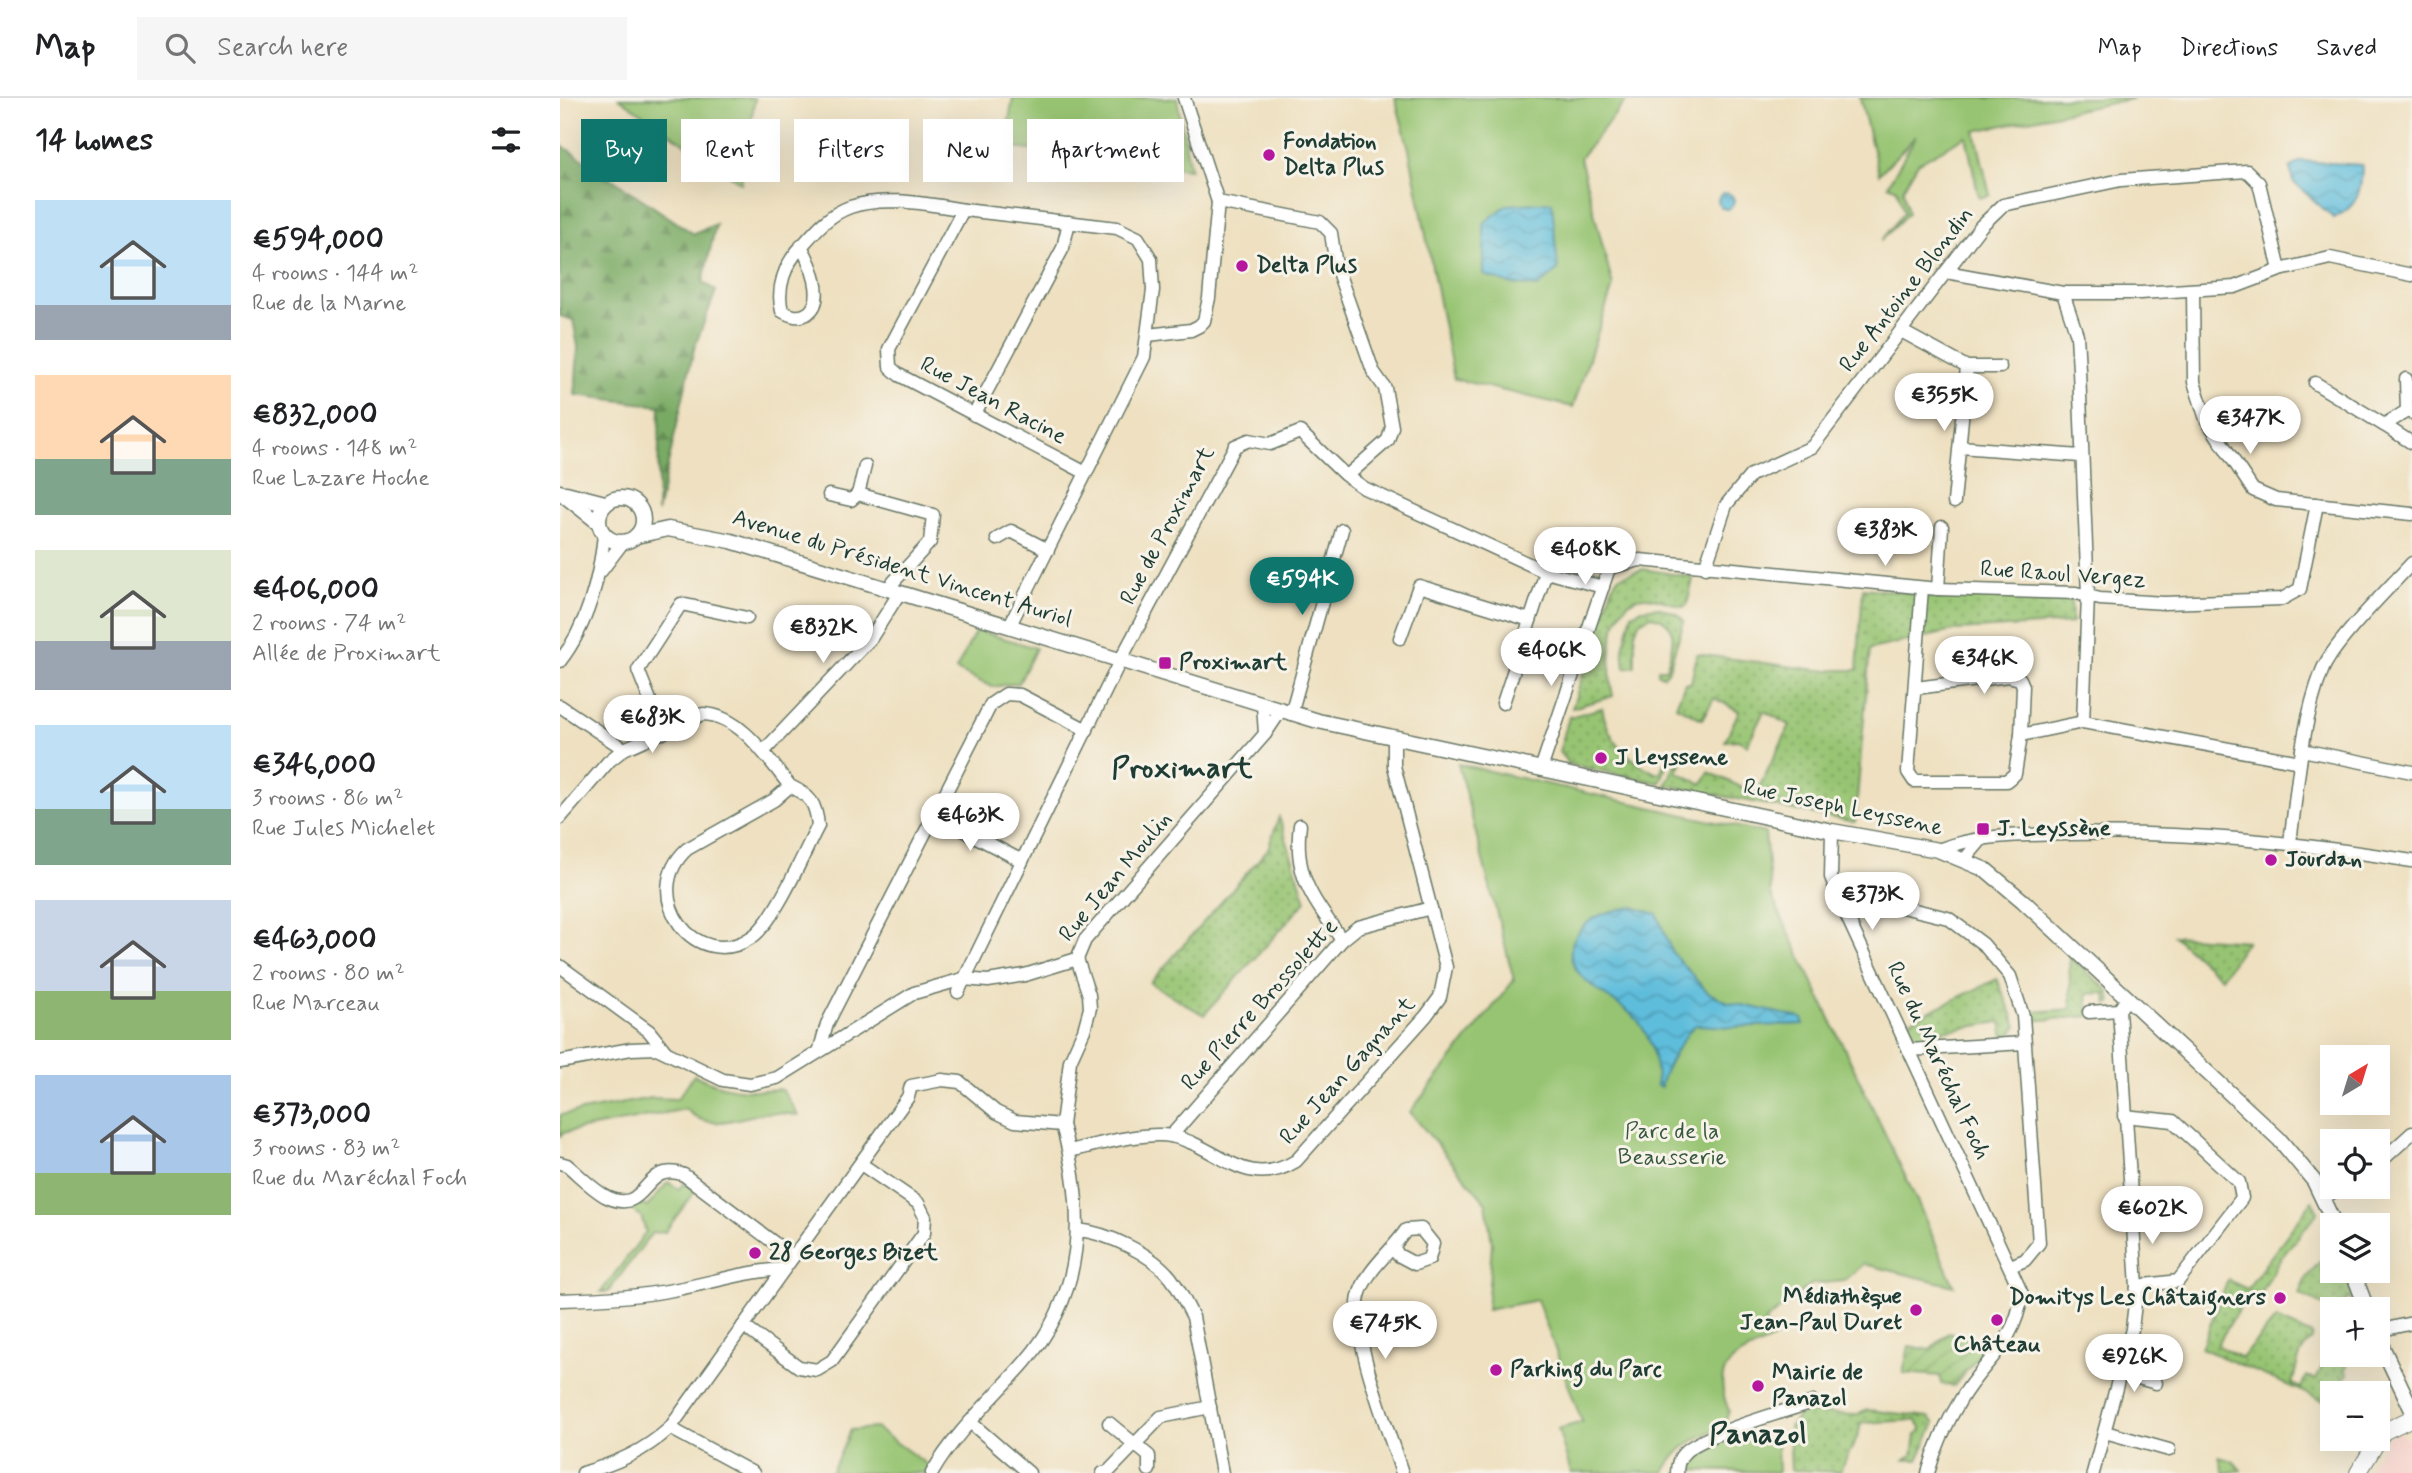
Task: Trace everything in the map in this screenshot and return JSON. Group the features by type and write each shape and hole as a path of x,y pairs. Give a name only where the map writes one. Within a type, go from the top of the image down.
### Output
{"main road":[{"path":"2358,1473 2383,1432 2412,1418"}],"street":[{"path":"1148,335 1191,330 1204,321 1216,246 1218,202 1184,98"},
{"name":"Rue Antoine Blondin","path":"1705,568 1726,505 1751,475 1812,447 1981,226 2003,205 2121,180 2247,171 2259,183 2280,270"},
{"path":"801,246 811,265 817,299 812,310 803,316 791,316 782,311 779,300 783,274 801,246 823,221 852,207 891,201 1117,228 1138,238 1151,259 1153,290 1144,357 1010,625"},
{"path":"1218,202 1320,222 1331,233 1341,279 1373,371 1385,388 1392,427 1388,440 1347,476 1364,488 1546,572 1603,587 1541,769"},
{"name":"Rue Jean Racine","path":"963,210 889,349 887,359 890,367 899,375 1086,473"},
{"path":"974,415 1063,248 1069,222"},
{"path":"1946,272 2063,293 2193,290 2235,286 2280,270 2330,258 2412,275"},
{"path":"2193,290 2194,382 2206,419 2253,490 2276,500 2412,514"},
{"path":"2063,293 2077,335 2088,596 2083,722"},
{"path":"1901,331 1967,367 2000,367"},
{"path":"1954,502 1967,367"},
{"path":"2384,425 2410,412 2406,379"},
{"path":"2315,383 2412,443"},
{"name":"Rue de Proximart","path":"1121,659 1235,446 1249,440 1270,444 1300,432 1347,476"},
{"path":"1959,447 2080,456"},
{"path":"829,495 852,500 858,494 865,466"},
{"path":"560,491 605,503 618,497 628,498 641,510 643,524 601,571 575,635 560,661"},
{"path":"560,491 601,528 609,540 630,539"},
{"path":"763,752 872,638 894,590 930,542 933,515 858,494"},
{"path":"601,571 601,528 605,503"},
{"name":"Rue Raoul Vergez","path":"1603,587 1609,568 1640,560 1922,588 2076,593 2164,603 2282,599 2300,589 2317,504"},
{"name":"Avenue du Président Vincent Auriol","path":"641,510 668,529 731,541 1121,659"},
{"path":"1938,589 1942,527"},
{"name":"Avenue du Président Vincent Auriol","path":"630,539 668,529"},
{"name":"Rue Jean Moulin","path":"666,1052 723,1080 750,1084 777,1078 914,993 962,979 988,981 1025,975 1077,959 1085,940 1286,712 1342,530"},
{"path":"997,539 1011,531 1048,550"},
{"path":"2290,842 2301,756 2322,670 2335,650 2412,563"},
{"path":"1503,703 1546,572"},
{"path":"1400,638 1419,586 1530,620"},
{"path":"1916,688 2008,676 2020,679 2023,686 2021,735 2015,774 2006,781 1913,781 1908,772 1922,588"},
{"path":"663,733 638,670 681,604 747,618"},
{"path":"958,992 962,979 1121,659"},
{"name":"Rue Joseph Leyssene","path":"1121,659 1286,712 1832,831 1938,850 1965,859 1986,870 2022,901 2123,1004 2279,1139 2314,1181 2320,1192"},
{"path":"820,1049 827,1024 991,704 1006,694 1020,695 1087,730"},
{"path":"1263,705 1265,734"},
{"path":"560,706 624,749"},
{"path":"560,818 608,761 624,749 703,714 727,719 763,752 790,786 808,794 817,808 818,826 768,920 752,936 737,944 718,947 697,941 683,931 671,910 666,894 676,859 687,849 774,800 790,786"},
{"path":"2021,735 2083,722 2412,772"},
{"name":"Rue Jean Gagnant","path":"1069,1151 1151,1136 1171,1136 1256,1173 1280,1171 1296,1161 1426,1016 1440,997 1446,967 1394,766 1394,737"},
{"path":"935,815 1022,861"},
{"path":"1300,825 1297,850 1306,889 1342,940"},
{"name":"Rue du Maréchal Foch","path":"1832,831 1831,877 1844,910 2022,1294 2019,1319 2003,1346 1962,1398 1928,1473"},
{"path":"1938,850 1961,841 1981,839 2139,832 2290,842 2412,861"},
{"path":"1965,859 1981,839"},
{"path":"1844,910 1894,905 1948,918 1983,944 2010,976 2023,1016 2039,1243 2025,1260 2011,1266"},
{"name":"Rue Pierre Brossolette","path":"1171,1136 1342,940 1358,927 1431,908"},
{"path":"932,1473 947,1448 1027,1360 1052,1322 1073,1275 1078,1230 1077,1196 1062,1125 1070,1061 1084,1030 1090,1008 1089,995 1077,959"},
{"path":"560,966 649,1031 666,1052"},
{"path":"2089,1012 2123,1004 2124,1116 2137,1286 2132,1329 2093,1473"},
{"path":"1909,1051 2024,1042"},
{"path":"560,1062 631,1049 657,1048 666,1052"},
{"path":"583,1473 621,1462 649,1446 670,1428 861,1164 908,1097 911,1086 942,1080 960,1082 996,1112 1015,1121 1062,1125"},
{"path":"2124,1116 2173,1121 2239,1182 2242,1198 2178,1281 2137,1286"},
{"path":"2390,1153 2412,1133"},
{"path":"560,1163 567,1165 607,1197 626,1200 641,1195 658,1173 670,1170 684,1175 793,1257"},
{"path":"743,1325 799,1367 817,1370 832,1361 924,1233 925,1217 918,1203 861,1164"},
{"path":"1078,1230 1097,1233 1129,1249 1169,1276 1193,1317 1222,1473"},
{"path":"1394,1248 1377,1263 1360,1294 1358,1328 1402,1473"},
{"path":"560,1300 621,1298 677,1290 764,1270 784,1269"},
{"path":"2390,1328 2412,1323"},
{"path":"2390,1363 2412,1410"},
{"path":"2120,1373 2156,1383"},
{"path":"1677,1473 1683,1453 1691,1447 1744,1424 1812,1402"},
{"path":"1103,1473 1108,1472 1161,1417 1210,1407"},
{"path":"970,1422 1029,1473"},
{"path":"1110,1423 1137,1443 1149,1456 1149,1470"},
{"path":"670,1428 753,1473"},
{"path":"2105,1432 2169,1450"}],"shaded area":[{"path":"2398,1432 2412,1441 2412,1473 2366,1473 2379,1451 2390,1451 2390,1436"}],"green space":[{"path":"619,98 755,98 752,119 681,119 681,141 667,131 667,119 649,119"},
{"path":"1013,98 1177,98 1181,119 1027,119 1027,150 1013,148 1013,119 1009,119"},
{"path":"1395,98 1628,98 1580,158 1613,286 1573,407 1454,379 1409,149"},
{"path":"1860,98 2132,99 1975,131 1990,195 1979,198 1966,136 1918,163 1903,189 1908,213 1881,241 1904,212 1897,189 1888,185 1916,136 1879,174"},
{"path":"1184,136 1190,169 1184,168"},
{"path":"560,144 581,158 581,182 617,182 694,234 716,224 703,282 716,291 694,349 657,513 660,406 575,395 578,347 573,320 560,316"},
{"path":"1643,569 1691,577 1693,579 1687,605 1684,607 1646,597 1633,600 1617,621 1613,637 1610,670 1613,696 1572,708 1613,585 1618,577"},
{"path":"1863,588 1930,595 2064,598 2071,600 2072,623 1958,630 1870,649 1855,822 1666,785 1675,765 1681,764 1677,772 1702,784 1709,772 1756,794 1790,725 1764,711 1747,745 1738,740 1725,741 1739,711 1714,698 1702,719 1676,706 1685,683 1691,683 1697,654 1818,670 1857,670"},
{"path":"1658,607 1678,614 1684,621 1668,672 1663,676 1658,674 1658,669 1666,669 1669,660 1671,629 1661,619 1651,616 1639,622 1635,633 1635,666 1625,668 1623,648 1632,614 1642,609"},
{"path":"976,630 1036,648 1019,683 992,687 956,670"},
{"path":"1602,708 1609,730 1627,755 1655,773 1660,773 1664,764 1667,765 1660,783 1569,764 1559,752 1569,717"},
{"name":"Parc de la Beausserie","path":"1458,764 1765,833 1771,895 1919,1205 1954,1286 1864,1264 1844,1281 1812,1284 1764,1322 1777,1337 1739,1356 1725,1371 1722,1381 1723,1394 1729,1411 1724,1426 1683,1448 1664,1472 1571,1473 1558,1429 1582,1422 1537,1300 1487,1310 1492,1243 1486,1203 1410,1112 1514,980"},
{"path":"1279,817 1306,901 1204,1015 1150,983 1268,849"},
{"path":"2174,936 2247,941 2221,978"},
{"path":"2069,957 2109,991 2111,1003 2107,1004 2106,993 2087,994 2089,1016 2032,1021 2031,1012 2071,1009"},
{"path":"1997,979 2017,1026 2013,1033 2004,1037 2001,1022 1941,1031 1942,1041 1912,1039 1905,1023"},
{"path":"694,1075 736,1089 782,1089 798,1115 764,1113 713,1122 695,1116 686,1109 562,1133 560,1138 560,1115 651,1098 677,1099"},
{"path":"668,1182 679,1189 684,1183 695,1191 665,1232 652,1233 608,1292 601,1292 646,1232 641,1216 630,1209 636,1202 647,1207"},
{"path":"2312,1201 2318,1212 2278,1262 2260,1296 2249,1292 2217,1345 2241,1358 2276,1319 2312,1335 2312,1340 2301,1353 2292,1384 2301,1388 2306,1376 2316,1380 2322,1367 2347,1367 2345,1370 2348,1374 2342,1381 2320,1381 2320,1399 2201,1348 2228,1280 2247,1289"},
{"path":"2320,1261 2320,1283 2349,1283 2355,1297 2320,1297 2320,1304 2299,1294 2306,1278"},
{"path":"1949,1332 1988,1344 1954,1386 1941,1384 1940,1376 1903,1373 1909,1346 1930,1350"},
{"path":"1868,1410 1929,1417 1935,1423 1918,1460 1905,1460 1913,1455 1916,1435 1922,1429 1916,1420 1861,1423 1840,1472 1791,1470 1789,1427 1802,1412 1856,1415"},
{"path":"876,1428 929,1466 926,1473 831,1473 851,1430"},
{"path":"1736,1435 1752,1441 1771,1438 1777,1445 1778,1472 1688,1470 1687,1462 1691,1456"},
{"path":"2219,1457 2233,1461 2241,1470 2224,1473"}],"water":[{"path":"2301,161 2362,165 2361,183 2353,203 2334,218 2293,182 2290,168"},
{"path":"1726,193 1732,195 1732,207 1726,209 1720,207 1718,201 1720,195"},
{"path":"1552,202 1558,270 1538,287 1510,284 1484,275 1484,223 1507,205"},
{"path":"1633,907 1657,914 1672,952 1707,992 1728,1002 1802,1018 1804,1024 1732,1027 1696,1025 1674,1054 1661,1087 1657,1086 1653,1052 1638,1021 1591,985 1572,962 1571,949 1577,934 1588,922 1602,914"}],"place":[{"name":"Fondation Delta Plus","path":"1269,155"},
{"name":"Delta Plus","path":"1242,266"},
{"name":"Proximart","path":"1165,663"},
{"name":"J Leyssene","path":"1601,758"},
{"name":"J. Leyssène","path":"1983,829"},
{"name":"Jourdan","path":"2271,860"},
{"name":"28 Georges Bizet","path":"755,1253"},
{"name":"Domitys Les Châtaigners","path":"2280,1298"},
{"name":"Médiathèque Jean-Paul Duret","path":"1916,1310"},
{"name":"Château","path":"1997,1320"},
{"name":"Parking du Parc","path":"1496,1370"},
{"name":"Mairie de Panazol","path":"1758,1386"}],"district":[{"name":"Proximart","path":"1182,768"},
{"name":"Panazol","path":"1758,1434"}]}
